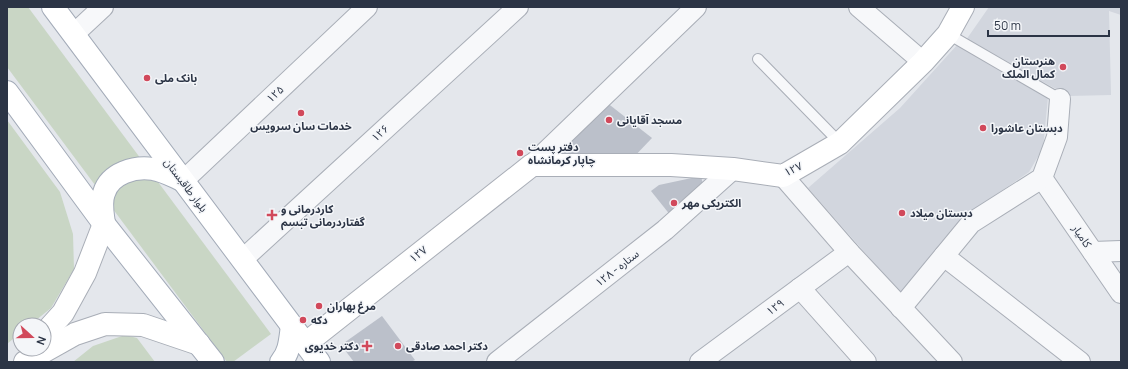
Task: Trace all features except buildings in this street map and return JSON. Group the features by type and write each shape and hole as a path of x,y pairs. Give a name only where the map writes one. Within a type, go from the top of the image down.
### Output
{"street":[{"name":"بلوار طاقبستان","path":"53,7 319,362"},
{"path":"74,34 103,7"},
{"name":"۱۲۵","path":"183,181 367,7"},
{"name":"۱۲۶","path":"242,260 518,7"},
{"name":"۱۲۷","path":"305,344 532,165 696,7"},
{"path":"859,7 923,62"},
{"name":"۱۲۷","path":"532,165 671,165 733,169 783,176 840,143 923,62 948,34 963,7"},
{"path":"7,92 104,224 213,362"},
{"path":"901,308 971,223 1042,178 1057,137 1060,99"},
{"path":"52,325 63,313 85,272 104,224 102,207 104,192 111,180 121,173 140,168 155,169 183,181"},
{"name":"۱۲۸ - ستاره","path":"497,362 665,230 733,169"},
{"path":"783,176 849,252 952,362"},
{"name":"کامیار","path":"1042,178 1121,293"},
{"path":"1093,252 1121,251"},
{"name":"۱۲۹","path":"700,362 849,252"},
{"path":"944,256 1073,360"},
{"path":"800,288 866,362"},
{"path":"25,362 75,334 105,324 143,325 199,344"},
{"path":"281,362 285,357 289,346 292,326"}],"lane":[{"path":"948,34 1060,99"},
{"path":"758,59 840,143"}],"shaded area":[{"name":"هنرستان کمال الملک","path":"989,7 1121,7 1121,15 1109,11 1111,95 1069,96 966,40"},
{"path":"957,45 1048,97 1043,148 1029,172 990,199 958,228 903,296 808,188 900,108"}],"green space":[{"path":"7,7 28,7 271,334 233,362 227,362 7,67"},
{"path":"7,120 60,192 73,234 74,269 51,308 40,317 12,317 12,340 7,344"},
{"path":"125,335 137,338 155,362 73,362 93,346"}],"place":[{"name":"هنرستان کمال الملک","path":"1063,67"},
{"name":"بانک ملی","path":"147,78"},
{"name":"خدمات سان سرویس","path":"301,113"},
{"name":"مسجد آقایانی","path":"609,120"},
{"name":"دبستان عاشورا","path":"983,128"},
{"name":"دفتر پست چاپار کرمانشاه","path":"520,153"},
{"name":"الکتریکی مهر","path":"674,203"},
{"name":"دبستان میلاد","path":"902,213"},
{"name":"کاردرمانی و گفتاردرمانی تبسم","path":"272,215"},
{"name":"مرغ بهاران","path":"319,306"},
{"name":"دکه","path":"303,320"},
{"name":"دکتر خدیوی","path":"367,346"},
{"name":"دکتر احمد صادقی","path":"398,346"}]}
